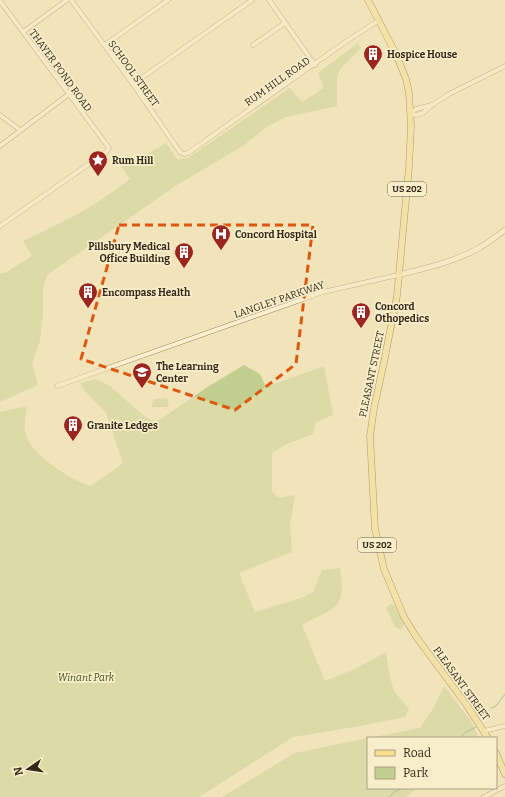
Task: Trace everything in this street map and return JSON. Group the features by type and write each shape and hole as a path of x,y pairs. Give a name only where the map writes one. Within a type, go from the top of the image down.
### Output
{"main road":[{"name":"PLEASANT STREET","path":"368,0 400,63 406,79 409,93 410,114 409,167 397,296 374,408 370,436 376,540 387,578 398,604 410,626 484,731"},
{"name":"US 202","path":"484,731 487,737"},
{"path":"497,756 505,774"}],"street":[{"name":"THAYER POND ROAD","path":"0,0 22,32 109,148 106,152 0,226"},
{"path":"22,32 67,0"},
{"name":"SCHOOL STREET","path":"72,0 134,84 180,152 184,154"},
{"path":"105,45 168,0"},
{"path":"134,84 252,0"},
{"path":"269,0 315,65"},
{"name":"RUM HILL ROAD","path":"184,154 188,153 379,20"},
{"path":"253,45 285,23"},
{"path":"410,114 416,109 432,105 449,94 505,66"},
{"path":"0,146 69,94"},
{"path":"0,115 20,130"},
{"name":"LANGLEY PARKWAY","path":"58,386 323,292 427,268 479,248 505,230"},
{"path":"484,731 505,726"},
{"path":"484,797 505,786"}],"highlighted area":[{"path":"119,225 313,225 296,364 235,410 81,359"}],"green space":[{"path":"358,43 361,48 341,68 337,77 337,106 286,117 268,126 243,146 177,185 47,275 43,289 43,314 40,341 32,363 38,385 0,402 0,273 5,273 32,256 23,241 78,213 105,197 130,179 118,162 128,155 137,160 166,143 177,159 188,158 290,88 302,102 324,88 318,73"},
{"name":"Winant Park","path":"244,365 260,374 266,387 324,366 333,415 316,422 313,434 287,444 272,453 272,491 278,498 295,495 290,525 292,552 239,573 255,612 301,598 313,592 322,570 340,568 342,593 336,606 302,625 325,681 355,669 386,652 390,678 394,691 409,709 405,717 293,737 199,797 0,797 0,412 27,406 25,431 28,440 34,448 42,457 61,472 90,486 123,463 106,413 84,390 81,383 96,379 110,386 138,411 155,423 206,388"},
{"path":"167,398 169,404 167,407 151,407 154,399"},
{"path":"390,604 395,606 404,624 402,628 399,629 395,627 386,608"},
{"path":"444,686 471,721 479,737 374,737 420,728 433,709"},
{"path":"367,738 367,789 417,789 405,797 222,797 295,753"}],"waterway":[{"path":"491,708 496,706 505,694"},
{"path":"460,737 476,727"},
{"path":"389,797 400,789"}],"place":[{"name":"Hospice House","path":"373,71"},
{"name":"Rum Hill","path":"98,177"},
{"name":"Concord Hospital","path":"221,251"},
{"name":"Pillsbury Medical Office Building","path":"184,269"},
{"name":"Encompass Health","path":"88,309"},
{"name":"Concord Othopedics","path":"361,329"},
{"name":"The Learning Center","path":"142,389"},
{"name":"Granite Ledges","path":"73,442"}]}
